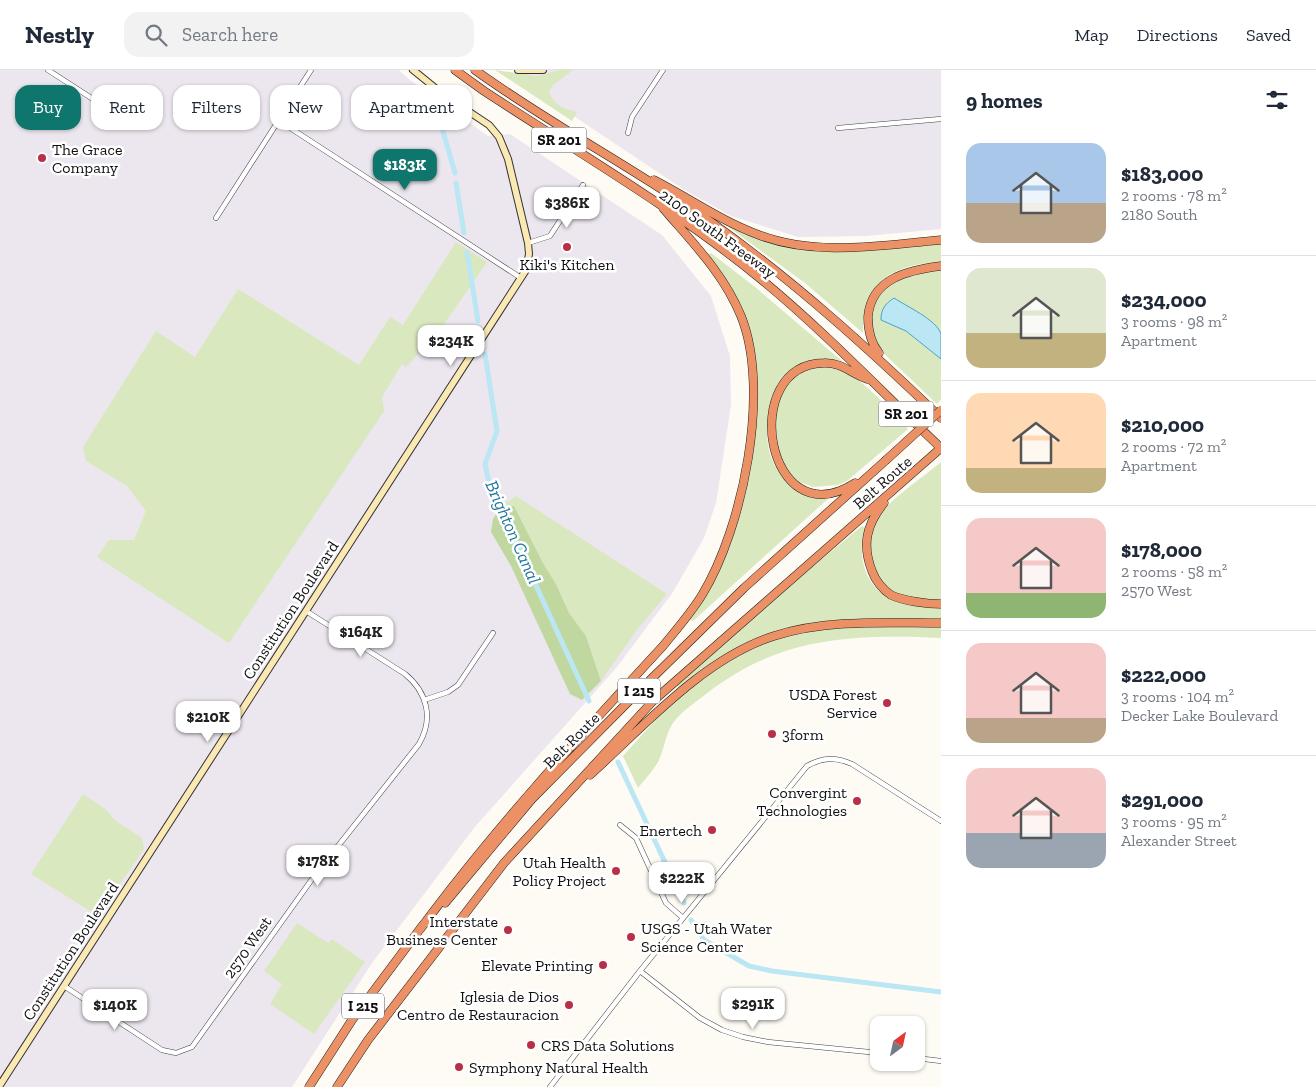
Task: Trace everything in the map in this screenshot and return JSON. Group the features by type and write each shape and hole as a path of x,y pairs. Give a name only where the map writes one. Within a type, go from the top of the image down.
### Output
{"highway":[{"name":"2100 South Freeway","path":"455,70 663,208 762,280 941,448"},
{"name":"2100 South Freeway","path":"476,70 532,108 710,221 788,280 897,374 941,418"},
{"path":"482,70 532,108"},
{"path":"616,160 728,222 760,236 789,244 820,248 850,248 941,240"},
{"path":"421,928 461,875 544,775 663,646 682,622 702,594 732,527 740,501 751,422 754,386 749,351 741,316 719,274 663,208"},
{"path":"897,374 875,348 868,324 869,308 875,295 886,281 902,273 941,266"},
{"path":"870,380 833,363 808,365 795,372 781,389 775,404 772,440 775,456 781,469 790,481 802,489 829,494 849,487 874,472"},
{"name":"Belt Route","path":"309,1087 352,1020 421,928 462,885 545,785 744,588 941,410"},
{"name":"Belt Route","path":"337,1087 368,1040 460,918 549,811 653,702 941,448"},
{"path":"893,492 877,512 867,531 866,555 874,578 891,595 920,602 941,604"},
{"path":"549,811 692,683 742,650 774,636 818,627 858,623 941,623"}],"street":[{"path":"48,70 91,98"},
{"path":"57,76 60,70"},
{"path":"301,85 311,70"},
{"name":"Constitution Boulevard","path":"0,1085 521,278 528,263 528,243 508,159 500,137 484,122 444,95 413,70"},
{"path":"518,70 542,70"},
{"path":"628,133 632,117 663,70"},
{"path":"838,128 941,119"},
{"path":"216,218 272,130"},
{"path":"293,130 521,278"},
{"path":"528,243 550,236 584,185"},
{"path":"306,611 405,674 418,687 424,700 448,692 458,685 493,633"},
{"name":"2570 West","path":"64,986 158,1047 176,1053 189,1049 198,1041 314,874 419,744 427,722 424,700"},
{"path":"550,1087 640,971 798,775 818,761 837,758 855,765 941,821"},
{"path":"620,825 636,838 666,903 683,918"},
{"path":"640,971 696,1015 722,1030 768,1042 870,1052"},
{"path":"925,1059 941,1061"}],"shaded area":[{"path":"0,70 399,70 417,85 351,85 351,130 472,130 472,125 488,136 510,134 662,235 711,296 730,356 731,405 716,503 704,538 673,592 617,667 474,828 372,963 292,1087 0,1087"},
{"path":"523,70 941,70 941,229 866,236 798,237 731,216 683,189 524,83"}],"green space":[{"path":"495,70 537,76 560,70 573,70 553,85 549,92 557,104 577,112 572,121"},
{"path":"723,223 734,228 829,249 941,241 941,262 909,267 895,272 884,279 874,289 868,301 864,315 863,333 805,283"},
{"path":"456,242 487,262 438,333 406,367 402,364 382,397 384,411 229,643 97,557 109,540 134,540 146,511 127,486 86,461 83,447 156,331 195,357 238,289 359,365 390,317 403,325"},
{"path":"711,253 755,287 843,362 819,359 805,363 793,371 775,395 767,426 771,456 777,469 783,476 789,481 817,490 830,497 693,621 690,620 703,599 724,556 739,512 749,466 757,405 756,367 752,343 733,297 708,254"},
{"path":"941,268 941,399 937,404 879,349 870,324 874,300 891,279"},
{"path":"821,367 847,373 880,399 908,429 847,481 838,485 813,487 795,480 776,457 775,417 782,392 796,376 802,372"},
{"path":"941,462 941,599 929,600 906,597 887,588 879,580 870,558 870,535 876,520 884,509"},
{"path":"516,496 667,594 637,630 601,681 586,636 569,613 556,584 544,565 514,506 502,505"},
{"path":"502,505 514,506 544,565 556,584 569,613 586,636 601,681 582,700 570,694 511,566 491,532 493,519"},
{"path":"862,526 865,528 862,557 864,567 873,584 880,591 894,598 941,605 941,619 836,620 788,628 679,689 677,686 767,604"},
{"path":"941,625 941,638 877,637 817,643 789,650 733,675 706,694 673,722 657,764 638,788 623,756 686,689 740,653 780,636 819,627"},
{"path":"83,794 104,808 116,821 142,838 144,849 98,916 31,874"},
{"path":"297,923 328,943 332,939 365,962 314,1034 270,1004 282,984 264,971"}],"water":[{"path":"894,298 928,319 938,329 941,334 941,359 906,331 881,320 884,307"}],"waterway":[{"name":"Brighton Canal","path":"443,130 455,173"},
{"name":"Brighton Canal","path":"456,183 464,233"},
{"name":"Brighton Canal","path":"467,252 478,321"},
{"name":"Brighton Canal","path":"485,354 497,431 485,464 489,483 589,701"},
{"name":"Brighton Canal","path":"618,762 684,903"},
{"name":"Brighton Canal","path":"691,920 704,940 749,966 772,971 941,992"}],"place":[{"name":"The Grace Company","path":"42,158"},
{"name":"Kiki's Kitchen","path":"567,247"},
{"name":"USDA Forest Service","path":"887,703"},
{"name":"3form","path":"772,734"},
{"name":"Convergint Technologies","path":"857,801"},
{"name":"Enertech","path":"712,830"},
{"name":"Utah Health Policy Project","path":"616,871"},
{"name":"Interstate Business Center","path":"508,930"},
{"name":"USGS - Utah Water Science Center","path":"631,937"},
{"name":"Elevate Printing","path":"603,965"},
{"name":"Iglesia de Dios Centro de Restauracion","path":"569,1005"},
{"name":"CRS Data Solutions","path":"531,1045"},
{"name":"Symphony Natural Health","path":"459,1067"}]}
